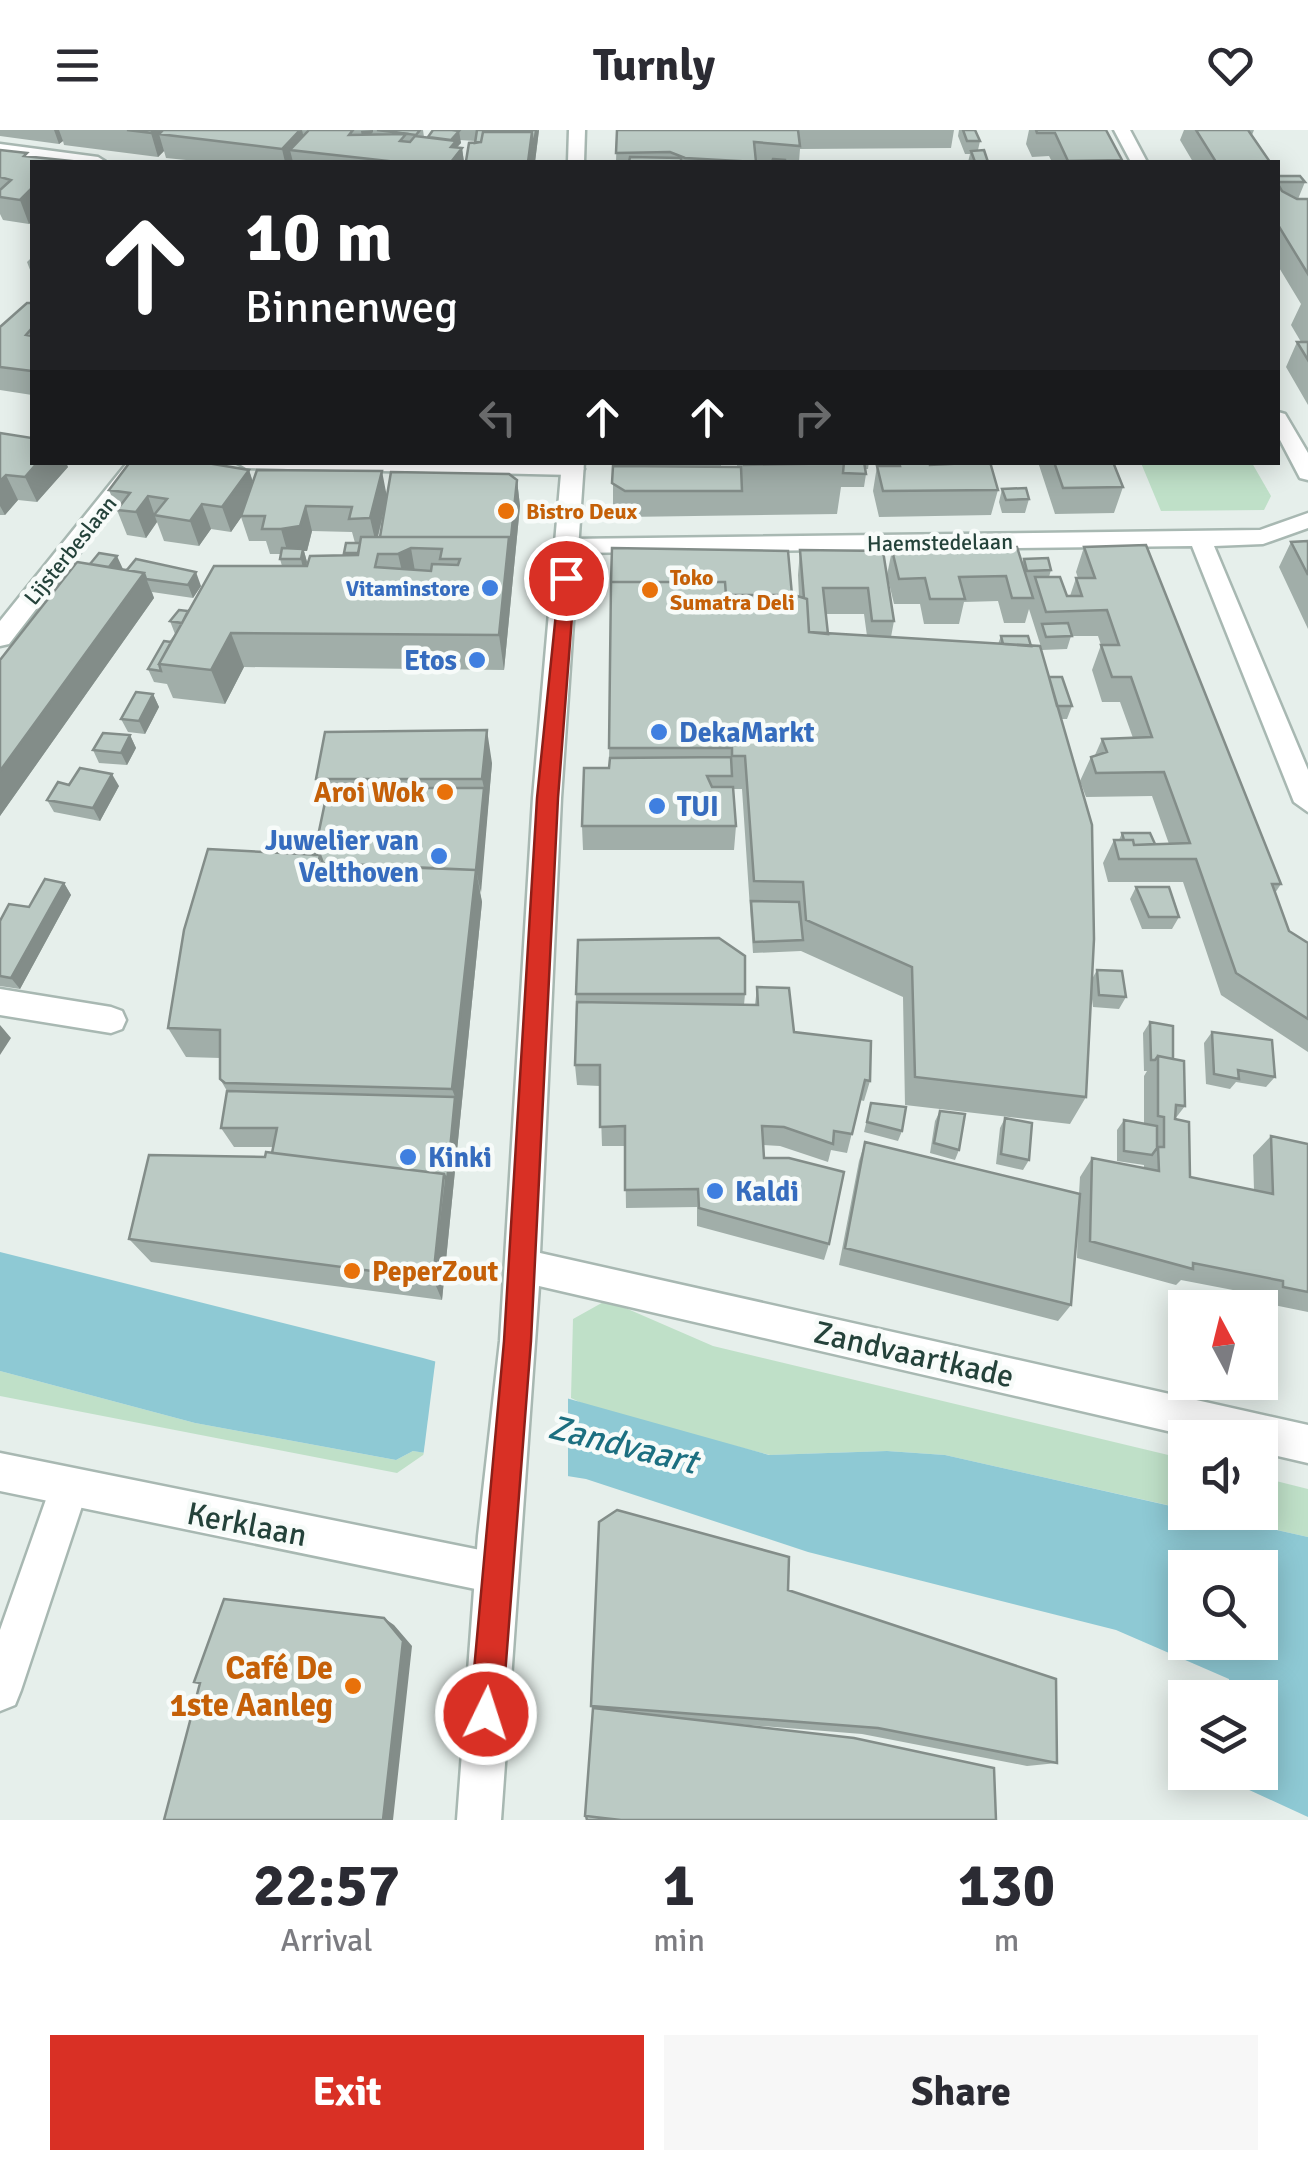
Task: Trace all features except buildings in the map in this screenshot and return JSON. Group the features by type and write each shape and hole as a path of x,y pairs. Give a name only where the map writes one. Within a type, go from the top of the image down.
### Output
{"street":[{"path":"576,160 577,130"},
{"path":"1122,130 1139,160"},
{"path":"0,149 83,160"},
{"path":"1280,422 1308,473"},
{"name":"Lijsterbeslaan","path":"0,638 138,465"},
{"path":"479,1820 495,1573 518,1341 548,783 573,466 491,465"},
{"name":"Haemstedelaan","path":"569,546 1263,537 1308,520"},
{"path":"1200,539 1308,802"},
{"path":"0,1002 111,1020"},
{"name":"Zandvaartkade","path":"520,1265 1308,1444"},
{"name":"Kerklaan","path":"0,1472 495,1573"},
{"path":"0,1690 69,1488"}],"green space":[{"path":"1142,465 1253,465 1271,496 1264,510 1161,511"},
{"path":"607,1300 713,1346 1168,1455 1168,1505 945,1455 887,1451 770,1455 596,1410 571,1398 573,1319"},
{"path":"0,1371 195,1423 396,1460 413,1451 426,1453 397,1473 0,1396"},
{"path":"1278,1482 1308,1489 1308,1537 1276,1530"}],"water":[{"name":"Zandvaart","path":"0,1252 423,1358 769,1455 887,1451 945,1455 1168,1505 1168,1530 1277,1530 1308,1537 1308,1817 1249,1790 1278,1790 1278,1680 1229,1680 1185,1660 1278,1660 1278,1550 1168,1550 1168,1653 1116,1630 808,1552 586,1479 413,1451 396,1460 195,1423 0,1371"}],"pier":[{"path":"436,1356 568,1392 568,1481 423,1458"}],"place":[{"name":"Bistro Deux","path":"506,511"},
{"name":"Vitaminstore","path":"490,588"},
{"name":"Toko Sumatra Deli","path":"650,590"},
{"name":"Etos","path":"477,660"},
{"name":"DekaMarkt","path":"659,732"},
{"name":"Aroi Wok","path":"445,792"},
{"name":"TUI","path":"657,806"},
{"name":"Juwelier van Velthoven","path":"439,856"},
{"name":"Kinki","path":"408,1157"},
{"name":"Kaldi","path":"715,1191"},
{"name":"PeperZout","path":"352,1271"},
{"name":"Café De 1ste Aanleg","path":"353,1686"}],"route":[{"path":"486,1714 503,1475 518,1341 548,798 566,578"}]}
